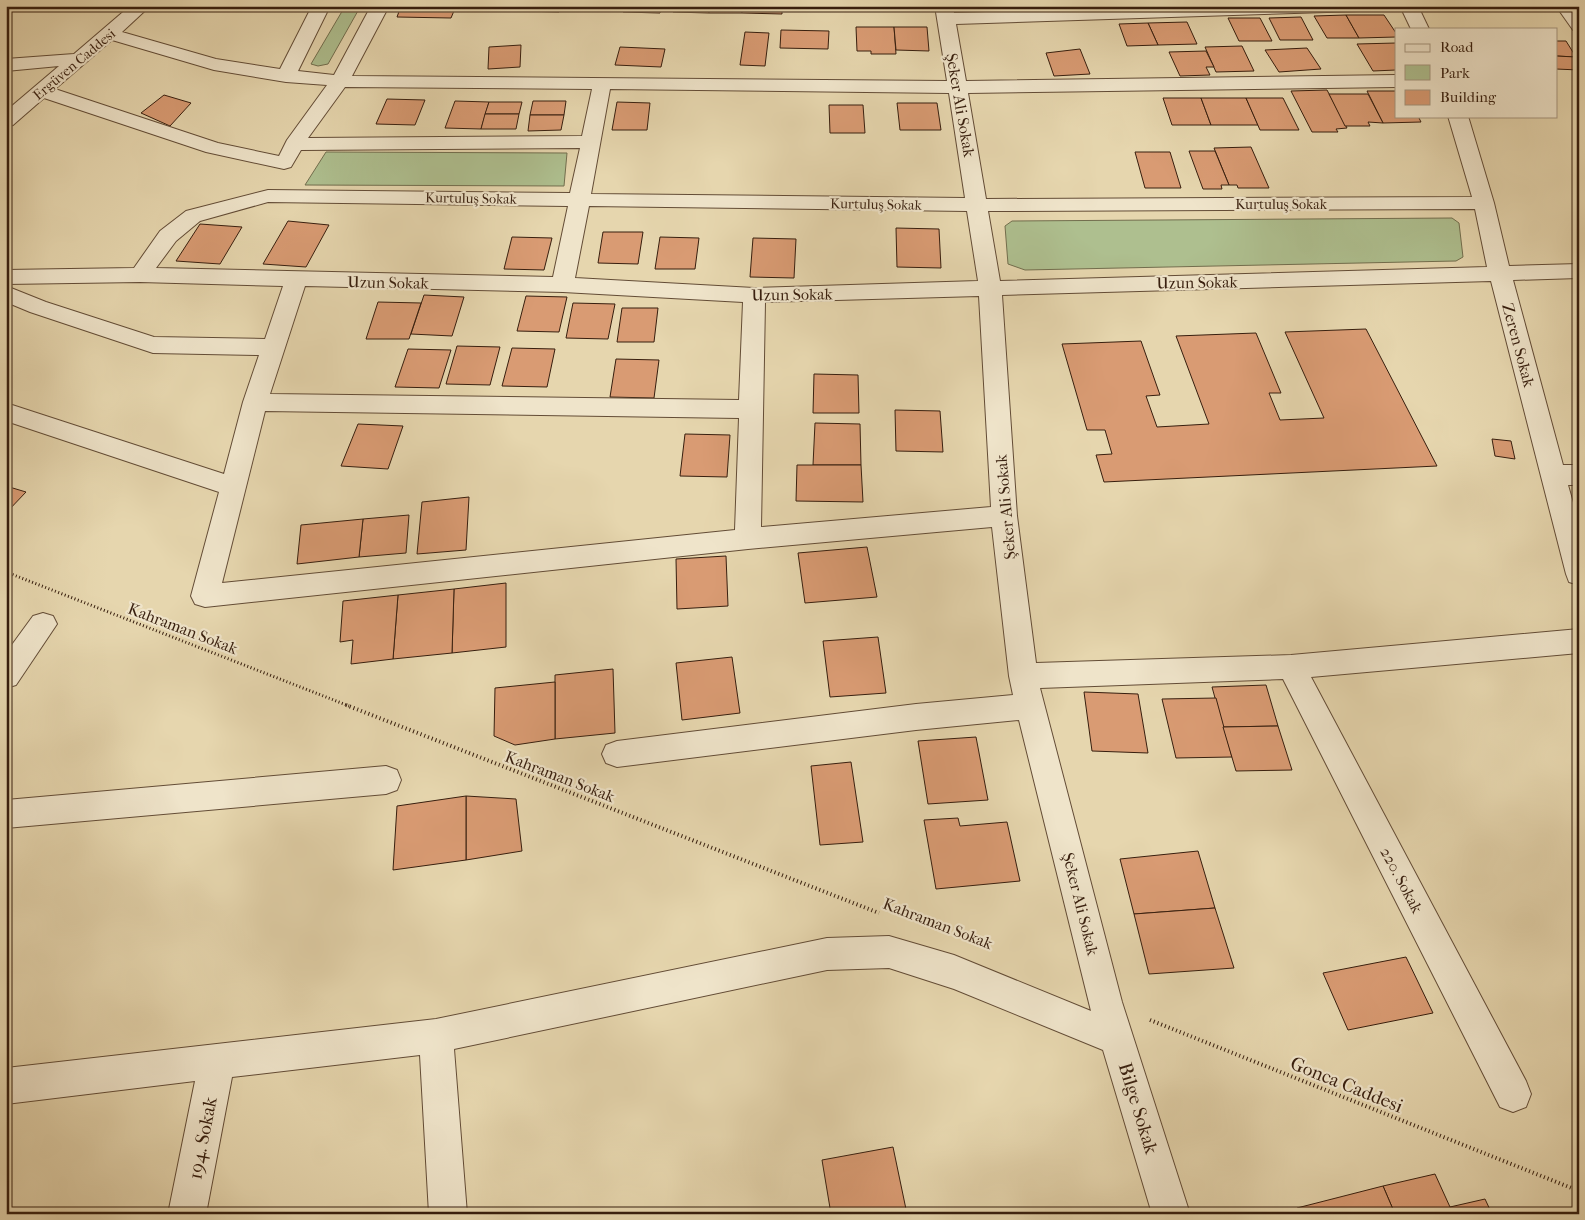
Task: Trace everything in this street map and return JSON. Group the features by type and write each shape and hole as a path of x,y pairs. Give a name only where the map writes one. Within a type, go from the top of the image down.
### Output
{"street":[{"name":"Ergüven Caddesi","path":"6,121 141,6"},
{"path":"286,76 321,6"},
{"path":"268,196 294,144 340,81 380,6"},
{"path":"945,13 1358,6"},
{"path":"1409,6 1420,28"},
{"path":"1565,6 1579,26"},
{"name":"Şeker Ali Sokak","path":"945,13 978,205 990,288 1004,516 1023,676 1106,1002"},
{"path":"110,34 214,64 286,76 340,81 958,87 1395,81"},
{"path":"6,65 79,59"},
{"path":"563,285 602,84"},
{"path":"42,91 213,148 284,164"},
{"name":"Zeren Sokak","path":"1459,118 1484,203 1500,274 1579,574"},
{"path":"294,144 590,142"},
{"name":"Kurtuluş Sokak","path":"140,275 168,236 193,216 268,196 978,205 1484,203"},
{"name":"Uzun Sokak","path":"6,277 140,275 563,285 754,295 1579,271"},
{"path":"296,280 255,402 205,596 748,539 1004,516"},
{"path":"6,293 38,307 153,345 273,347"},
{"path":"748,539 754,295"},
{"path":"255,402 751,410"},
{"path":"6,412 233,487"},
{"path":"1553,475 1579,474"},
{"path":"6,676 43,624"},
{"path":"1023,676 1291,667 1579,640"},
{"name":"220. Sokak","path":"1291,667 1513,1094"},
{"path":"617,754 916,717 1031,706"},
{"path":"6,814 386,780"},
{"path":"6,1086 436,1036 827,954 889,952 954,972 1118,1039"},
{"name":"Bilge Sokak","path":"1106,1002 1172,1214"},
{"path":"436,1036 448,1214"},
{"name":"194. Sokak","path":"187,1214 217,1062"}],"path":[{"name":"Kahraman Sokak","path":"6,572 883,915"},
{"name":"Gonca Caddesi","path":"1106,1002 1579,1191"}],"green space":[{"path":"354,6 359,9 328,64 318,66 311,64 344,8"},
{"path":"326,152 567,153 564,186 305,185"},
{"path":"1452,218 1459,223 1463,257 1456,261 1025,270 1008,264 1005,226 1012,221"}],"building":[{"path":"401,6 456,6 451,18 397,17"},
{"path":"526,6 562,6 559,12 524,11"},
{"path":"582,6 619,6 618,11 580,10"},
{"path":"624,6 661,6 660,13 623,12"},
{"path":"674,6 710,6 709,13 673,12"},
{"path":"710,6 742,6 742,13 709,13"},
{"path":"742,6 782,6 782,14 742,13"},
{"path":"1502,6 1546,6 1550,11 1505,11"},
{"path":"1346,15 1359,38 1327,38 1314,16"},
{"path":"1346,15 1384,15 1395,32 1395,37 1359,38"},
{"path":"1301,17 1313,40 1280,40 1269,18"},
{"path":"1228,18 1260,18 1272,41 1239,41"},
{"path":"1187,22 1197,44 1158,45 1148,23"},
{"path":"1148,23 1158,45 1127,46 1119,24"},
{"path":"856,27 894,27 896,54 871,54 871,51 857,51"},
{"path":"894,27 927,27 929,51 896,50"},
{"path":"781,30 829,31 828,49 780,48"},
{"path":"745,32 769,33 765,66 740,65"},
{"path":"1558,41 1566,41 1576,57 1558,56"},
{"path":"1395,43 1395,70 1373,71 1357,44"},
{"path":"521,45 520,67 488,69 489,47"},
{"path":"1242,46 1254,71 1216,72 1205,47"},
{"path":"620,47 665,49 661,67 615,65"},
{"path":"1307,48 1321,69 1279,72 1265,50"},
{"path":"1080,49 1090,74 1054,76 1046,53"},
{"path":"1206,51 1214,67 1206,67 1210,75 1180,76 1169,52"},
{"path":"1558,56 1576,57 1579,61 1579,70 1558,69"},
{"path":"1327,90 1347,128 1336,129 1338,132 1312,132 1291,91"},
{"path":"1367,91 1395,91 1395,118 1419,118 1421,122 1383,123"},
{"path":"1329,94 1368,94 1383,123 1368,122 1370,126 1345,126"},
{"path":"164,95 191,103 170,126 141,113"},
{"path":"1163,98 1201,98 1211,125 1172,125"},
{"path":"1201,98 1246,98 1258,125 1211,125"},
{"path":"1246,98 1283,98 1299,130 1260,130"},
{"path":"387,99 425,100 415,125 376,124"},
{"path":"455,101 489,102 481,129 445,128"},
{"path":"533,101 566,101 564,115 530,115"},
{"path":"489,102 522,102 519,114 485,114"},
{"path":"617,102 650,103 647,130 612,130"},
{"path":"897,103 937,103 941,130 900,130"},
{"path":"829,105 863,105 865,133 830,133"},
{"path":"485,114 519,114 516,129 481,129"},
{"path":"530,115 564,115 561,130 528,131"},
{"path":"1251,147 1269,188 1238,188 1237,185 1229,185 1214,148"},
{"path":"1189,151 1215,151 1229,185 1221,185 1222,189 1203,189"},
{"path":"1135,152 1170,152 1181,188 1145,188"},
{"path":"288,221 329,225 306,267 263,264"},
{"path":"200,224 242,227 220,264 176,261"},
{"path":"896,228 939,229 941,268 897,267"},
{"path":"603,232 643,232 638,264 598,263"},
{"path":"512,237 552,238 544,270 504,269"},
{"path":"660,237 699,238 695,269 655,269"},
{"path":"753,238 796,239 794,278 750,277"},
{"path":"424,295 464,297 452,336 411,334"},
{"path":"526,296 567,297 559,332 517,331"},
{"path":"378,302 421,303 409,339 366,339"},
{"path":"573,303 615,304 608,339 566,338"},
{"path":"622,308 658,308 654,342 617,342"},
{"path":"1366,329 1437,466 1104,482 1096,455 1112,454 1105,430 1087,430 1062,344 1141,341 1160,395 1146,396 1157,427 1209,424 1176,336 1256,333 1281,393 1269,393 1280,420 1324,418 1285,332"},
{"path":"457,346 500,347 490,385 446,384"},
{"path":"512,348 555,349 547,387 502,386"},
{"path":"408,349 451,350 439,388 395,387"},
{"path":"616,359 659,360 654,398 610,397"},
{"path":"814,374 858,375 859,413 813,413"},
{"path":"895,410 940,411 943,452 896,451"},
{"path":"815,423 860,424 861,465 813,465"},
{"path":"358,424 403,426 388,469 341,466"},
{"path":"685,434 730,435 727,477 680,476"},
{"path":"1492,439 1511,441 1515,459 1495,456"},
{"path":"797,465 861,465 863,502 796,501"},
{"path":"6,486 26,492 6,513"},
{"path":"469,497 466,550 417,554 422,502"},
{"path":"409,515 406,553 359,557 363,519"},
{"path":"363,519 359,557 297,564 301,525"},
{"path":"867,547 877,597 805,603 798,553"},
{"path":"726,556 728,606 677,609 676,559"},
{"path":"506,583 506,647 452,653 454,589"},
{"path":"454,589 452,653 393,659 398,595"},
{"path":"398,595 393,659 351,664 353,640 340,642 343,601"},
{"path":"878,637 886,693 830,697 823,641"},
{"path":"732,657 740,713 682,720 676,663"},
{"path":"613,669 615,733 555,739 555,675"},
{"path":"555,682 555,739 515,745 494,736 495,688"},
{"path":"1266,685 1278,726 1223,727 1212,687"},
{"path":"1084,692 1138,694 1148,753 1092,751"},
{"path":"1216,698 1232,757 1176,758 1162,699"},
{"path":"1278,726 1292,770 1236,771 1223,727"},
{"path":"976,737 988,800 928,804 918,741"},
{"path":"851,762 863,842 820,845 811,766"},
{"path":"466,796 516,799 522,851 466,860"},
{"path":"466,796 466,860 393,870 397,806"},
{"path":"958,818 960,826 1007,822 1020,881 936,889 924,820"},
{"path":"1198,851 1215,908 1134,914 1120,859"},
{"path":"1215,908 1234,968 1149,974 1134,914"},
{"path":"1406,957 1433,1013 1348,1030 1323,973"},
{"path":"893,1147 907,1214 831,1214 822,1160"},
{"path":"1435,1174 1450,1207 1485,1199 1492,1214 1395,1214 1383,1186"},
{"path":"1383,1186 1395,1214 1299,1214 1297,1208"}]}
